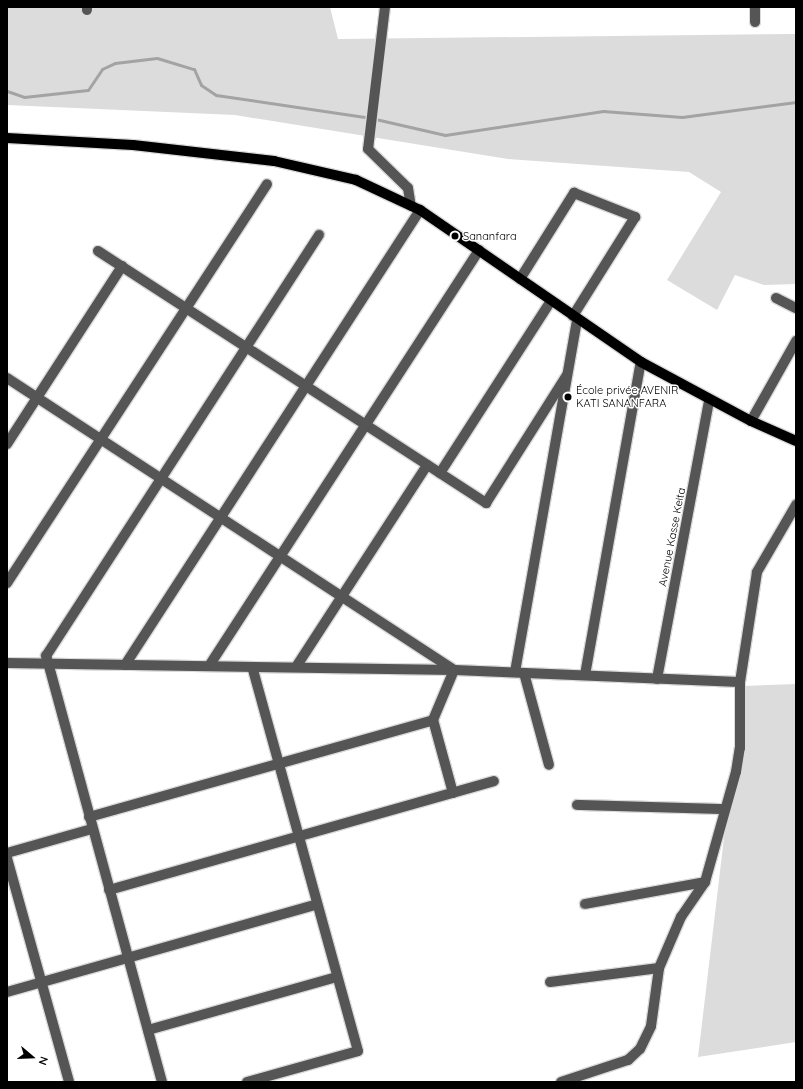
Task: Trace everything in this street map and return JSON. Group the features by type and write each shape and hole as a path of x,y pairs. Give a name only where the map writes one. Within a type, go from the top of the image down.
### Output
{"main road":[{"path":"7,138 133,145 274,161 356,180 415,208 479,250 575,318 641,362 709,400 796,441"}],"street":[{"path":"125,665 306,386 415,208 408,188 368,149 385,7"},
{"path":"755,7 755,22"},
{"path":"7,583 267,184"},
{"path":"520,279 574,193 635,217 575,318 519,673 549,765"},
{"path":"162,1082 46,656 319,234"},
{"path":"209,666 479,250"},
{"path":"98,251 486,503 567,375"},
{"path":"7,444 122,266"},
{"path":"776,298 796,308"},
{"path":"440,474 551,301"},
{"path":"751,421 796,341"},
{"path":"585,675 641,362"},
{"path":"7,378 454,670"},
{"name":"Avenue Kasse Keita","path":"657,679 709,400"},
{"path":"296,667 428,465"},
{"path":"561,1082 628,1060 640,1048 656,1007 659,968 681,917 705,882 740,748 740,682 757,572 796,505"},
{"path":"7,663 454,670 740,682"},
{"path":"247,1082 358,1051 252,667"},
{"path":"453,793 433,720 454,670"},
{"path":"89,817 433,720"},
{"path":"109,890 494,781"},
{"path":"577,805 724,809"},
{"path":"7,853 92,829"},
{"path":"7,858 69,1082"},
{"path":"585,904 705,882"},
{"path":"7,992 317,904"},
{"path":"550,982 659,968"},
{"path":"148,1030 337,977"}],"shaded area":[{"path":"7,7 330,7 338,39 796,34 796,284 764,285 735,275 717,310 667,280 721,192 689,172 508,159 235,115 7,105"},
{"path":"796,684 796,1042 698,1057 742,686"}],"waterway":[{"path":"7,91 24,97 88,90 102,69 115,63 157,58 194,69 201,85 216,95 371,118 445,135 603,111 682,117 796,102"}],"place":[{"name":"Sananfara","path":"455,236"},
{"name":"École privée AVENIR KATI SANANFARA","path":"568,397"}]}
